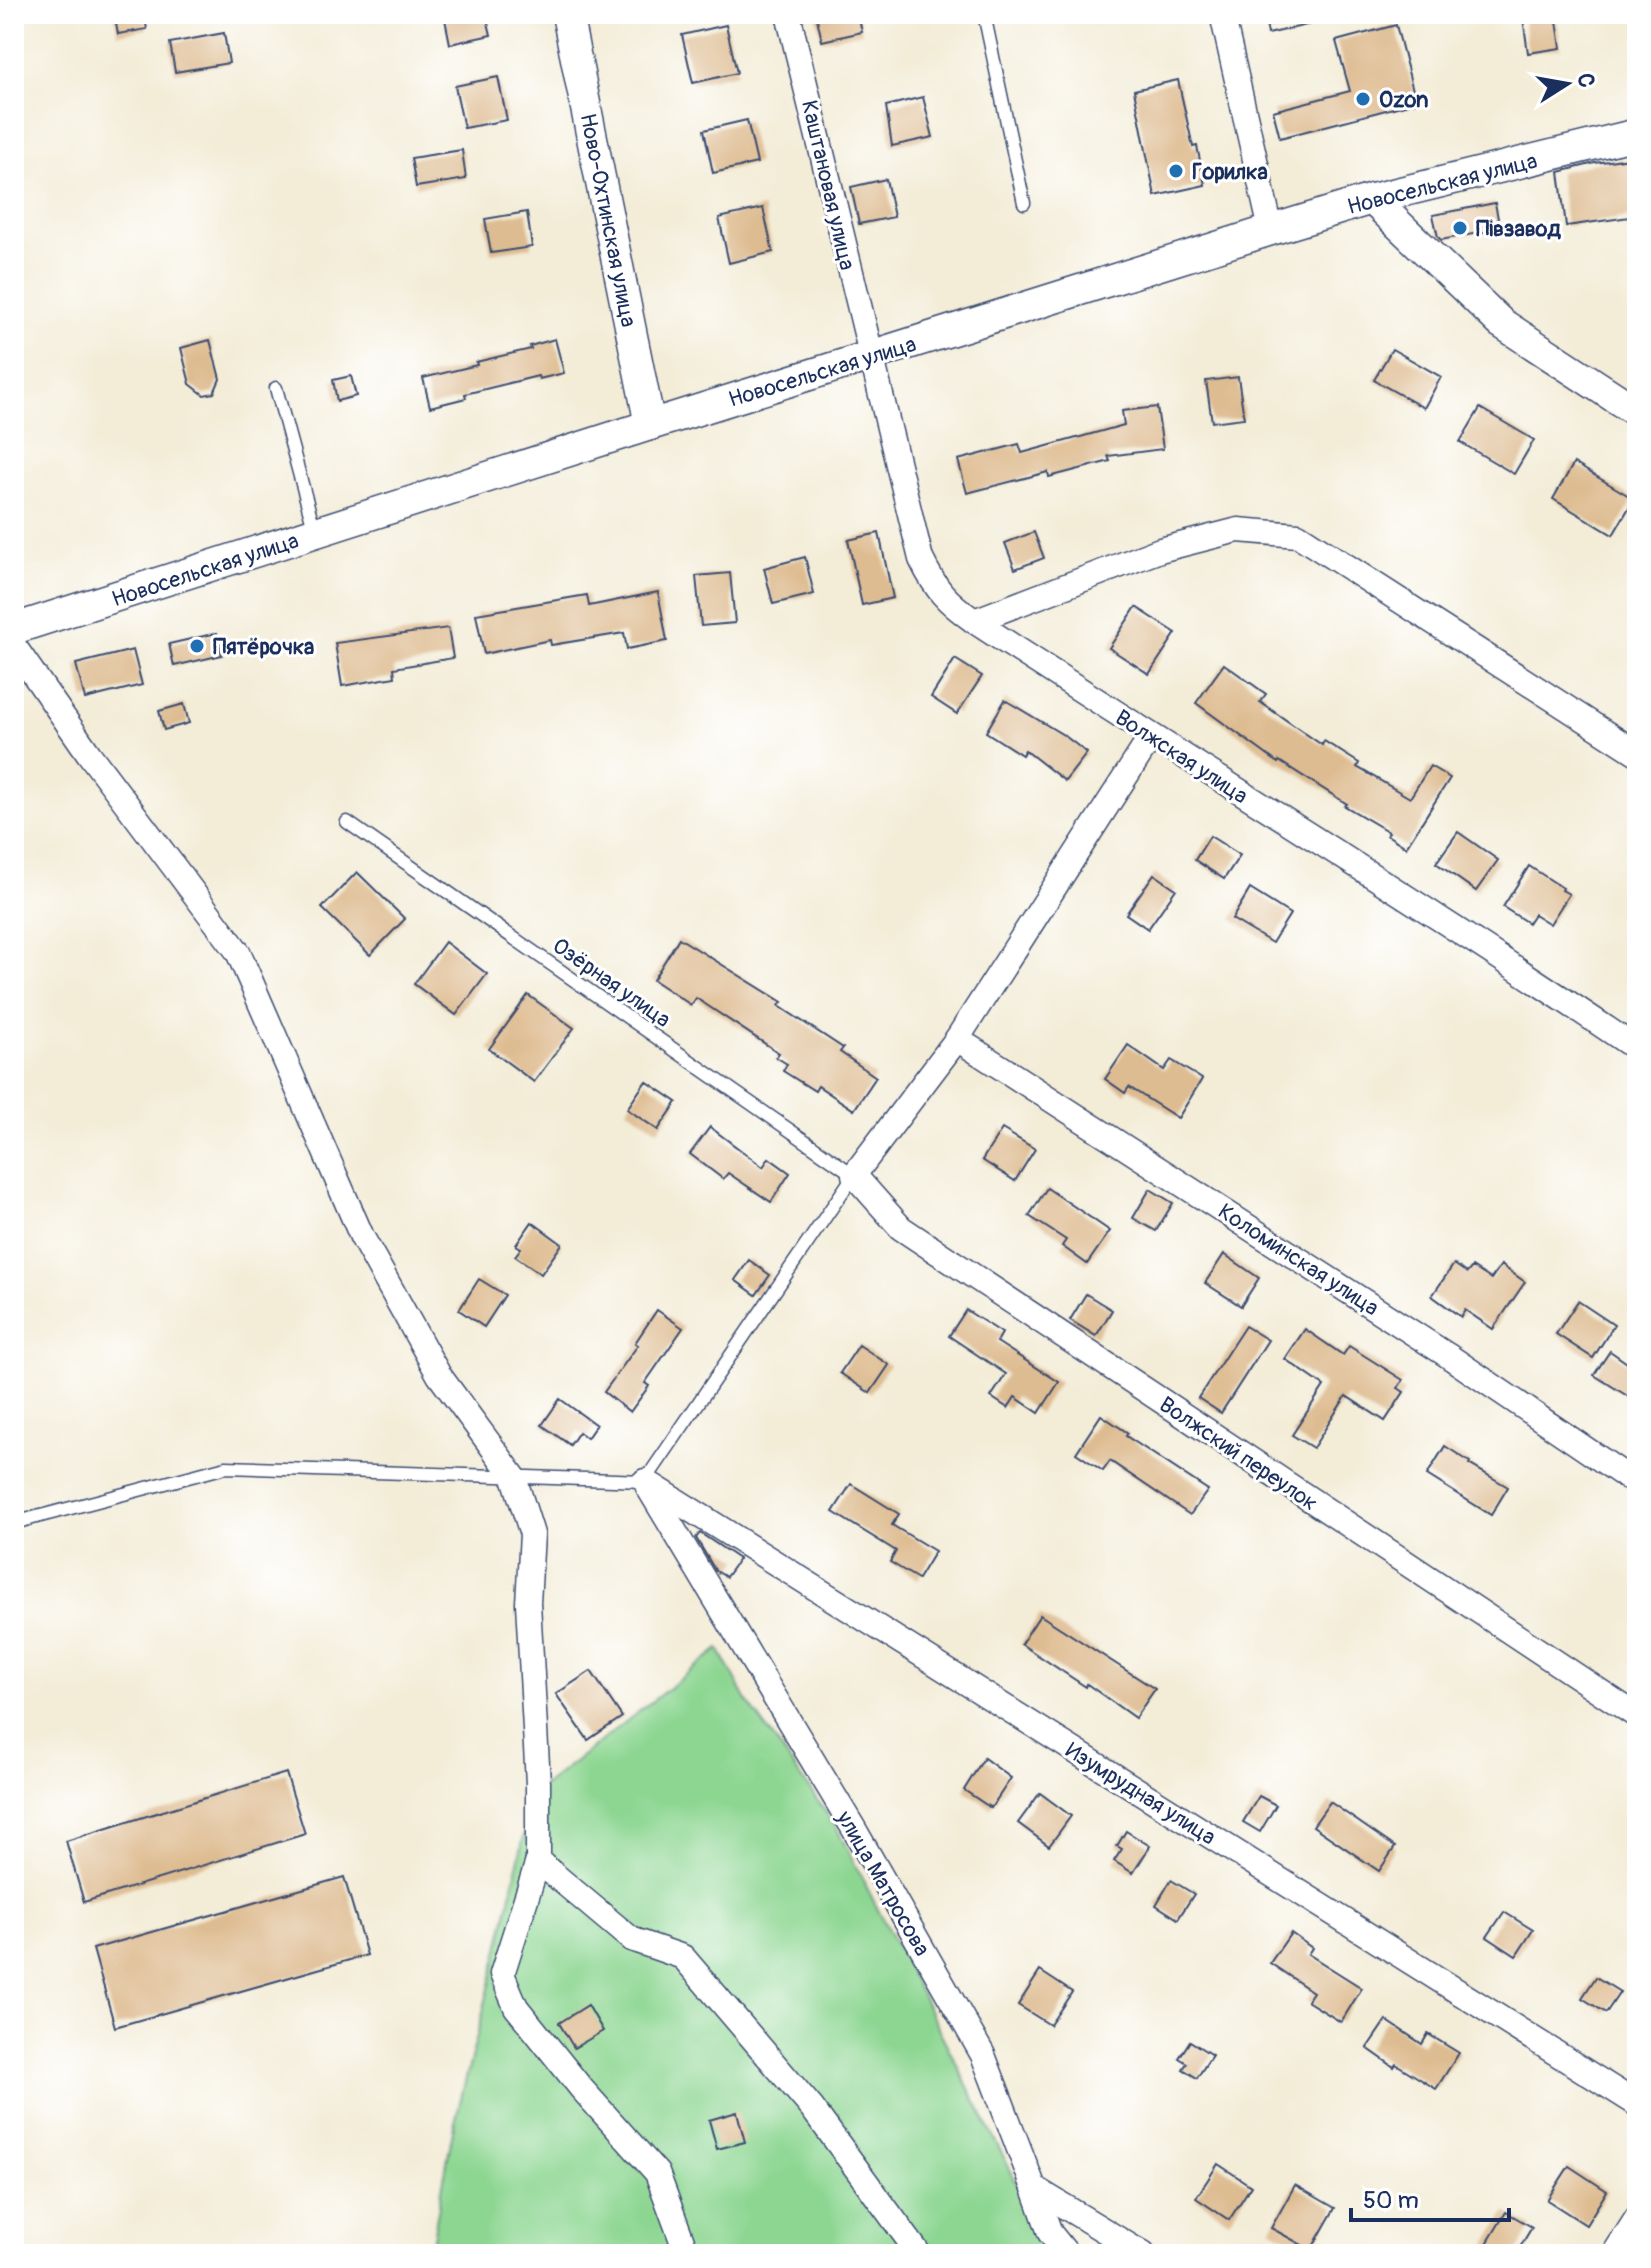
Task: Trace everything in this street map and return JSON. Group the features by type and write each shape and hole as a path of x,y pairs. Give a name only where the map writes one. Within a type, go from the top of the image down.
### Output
{"street":[{"name":"Ново-Охтинская улица","path":"567,14 650,425"},
{"name":"Каштановая улица","path":"788,14 870,356"},
{"path":"1222,14 1271,230"},
{"name":"Новосельская улица","path":"14,629 650,425 1372,199 1637,134"},
{"path":"1372,199 1501,323 1637,412"},
{"name":"Волжская улица","path":"870,356 921,559 934,587 955,608 1637,1049"},
{"path":"974,621 1160,550 1238,530 1298,535 1637,753"},
{"path":"14,646 89,754 238,952 362,1237 439,1375 514,1477 532,1534 528,1603 538,1783 538,1861 502,1974 516,2007 581,2088 657,2173 687,2254"},
{"path":"854,1175 957,1039 1151,737"},
{"name":"Коломинская улица","path":"957,1039 1447,1355 1637,1484"},
{"name":"Волжский переулок","path":"854,1175 901,1228 1637,1716"},
{"name":"Изумрудная улица","path":"645,1481 1637,2104"},
{"name":"улица Матросова","path":"645,1481 854,1829 983,2055 1050,2233 1067,2254"},
{"path":"538,1861 631,1939 683,1957 812,2108 915,2253"},
{"path":"1034,2188 1143,2254"},
{"path":"1614,2254 1637,2218"}],"lane":[{"path":"984,14 1024,203"},
{"path":"276,388 315,533"},
{"name":"Озёрная улица","path":"347,822 854,1175"},
{"path":"14,1523 226,1467 645,1481 854,1175"}],"green space":[{"path":"719,1649 747,1701 835,1825 1053,2254 430,2254 453,2130 499,1949 533,1794"}],"building":[{"path":"114,14 144,14 147,29 118,34"},
{"path":"444,14 486,14 491,35 450,44"},
{"path":"816,14 858,14 862,32 822,41"},
{"path":"1264,14 1323,14 1324,21 1268,34"},
{"path":"1556,14 1561,48 1528,53 1523,18"},
{"path":"726,25 737,73 693,83 682,35"},
{"path":"1396,25 1416,102 1280,138 1273,111 1350,91 1336,41"},
{"path":"224,33 229,63 175,72 170,43"},
{"path":"498,77 507,120 464,128 455,86"},
{"path":"1178,80 1205,185 1155,196 1134,90"},
{"path":"923,97 933,137 892,146 886,106"},
{"path":"747,120 757,163 713,173 704,130"},
{"path":"462,150 466,179 416,187 411,158"},
{"path":"1637,157 1637,216 1566,226 1559,172"},
{"path":"886,179 894,217 859,224 851,187"},
{"path":"1495,203 1500,229 1441,240 1438,237 1433,215"},
{"path":"763,208 773,252 729,263 719,218"},
{"path":"527,212 532,247 491,253 485,219"},
{"path":"555,339 564,373 539,379 538,376 465,394 466,398 430,407 423,378 477,365 476,362 531,349 530,346"},
{"path":"210,340 220,379 214,393 204,395 190,384 181,348"},
{"path":"1392,349 1441,377 1424,408 1374,380"},
{"path":"351,376 356,396 337,401 333,380"},
{"path":"1238,377 1244,418 1212,422 1206,381"},
{"path":"1157,407 1163,449 1108,456 1110,461 1049,477 1048,472 967,493 958,460 1019,444 1022,453 1124,425 1122,411"},
{"path":"1480,408 1534,440 1514,474 1460,442"},
{"path":"1574,463 1634,499 1613,535 1553,499"},
{"path":"1034,532 1044,558 1015,569 1005,543"},
{"path":"879,533 893,598 862,605 848,540"},
{"path":"805,557 814,594 773,604 764,568"},
{"path":"730,573 735,623 701,626 696,576"},
{"path":"658,592 667,641 627,649 624,633 551,645 550,640 484,654 476,614 587,595 589,606"},
{"path":"1136,607 1176,633 1149,674 1109,648"},
{"path":"448,628 453,658 394,668 395,677 342,686 335,643"},
{"path":"217,633 222,655 174,666 169,644"},
{"path":"133,650 142,685 85,699 76,664"},
{"path":"955,659 982,676 957,714 931,697"},
{"path":"1224,664 1266,694 1260,702 1322,745 1324,741 1359,763 1357,767 1410,798 1430,766 1450,778 1406,847 1387,835 1389,832 1345,806 1347,804 1278,763 1196,703"},
{"path":"1005,700 1087,753 1065,781 1025,750 1022,755 986,732"},
{"path":"184,704 189,723 164,730 159,711"},
{"path":"1458,832 1498,860 1476,891 1436,863"},
{"path":"1210,836 1240,855 1224,879 1195,860"},
{"path":"1529,866 1569,894 1550,924 1534,914 1528,923 1503,907"},
{"path":"357,872 405,919 370,955 322,908"},
{"path":"1154,874 1176,889 1148,929 1126,914"},
{"path":"1250,889 1290,914 1272,943 1232,919"},
{"path":"679,938 782,1002 779,1006 843,1048 840,1052 876,1077 854,1110 818,1086 815,1091 783,1071 787,1064 776,1057 779,1053 696,998 691,1005 653,980"},
{"path":"445,942 487,974 456,1015 414,984"},
{"path":"528,995 574,1028 534,1082 489,1049"},
{"path":"1128,1045 1164,1070 1171,1060 1202,1079 1178,1118 1129,1087 1125,1093 1105,1079"},
{"path":"646,1081 677,1102 658,1130 627,1109"},
{"path":"710,1127 763,1167 769,1158 790,1173 771,1202 728,1173 723,1179 690,1154"},
{"path":"1002,1129 1035,1149 1015,1181 982,1160"},
{"path":"1047,1188 1110,1231 1087,1264 1062,1246 1066,1240 1029,1216"},
{"path":"1150,1189 1173,1203 1156,1231 1133,1218"},
{"path":"532,1222 562,1244 541,1274 515,1256 521,1248 516,1245"},
{"path":"1224,1254 1259,1278 1241,1306 1205,1283"},
{"path":"749,1260 770,1275 756,1295 735,1280"},
{"path":"1454,1264 1467,1273 1472,1267 1491,1279 1501,1265 1525,1282 1493,1329 1465,1310 1461,1317 1432,1296"},
{"path":"479,1279 505,1295 484,1327 459,1310"},
{"path":"1086,1294 1112,1310 1096,1336 1070,1320"},
{"path":"1578,1301 1614,1325 1593,1358 1556,1334"},
{"path":"657,1310 683,1328 645,1383 649,1386 630,1412 604,1392 638,1345 635,1343"},
{"path":"966,1310 1002,1333 997,1342 1059,1382 1039,1413 1015,1397 1008,1408 991,1397 1006,1374 949,1336"},
{"path":"1245,1326 1268,1340 1221,1413 1198,1398"},
{"path":"1305,1329 1343,1355 1349,1346 1403,1380 1398,1388 1404,1392 1385,1421 1346,1396 1313,1448 1292,1435 1324,1386 1285,1359"},
{"path":"859,1345 889,1365 870,1393 840,1373"},
{"path":"1610,1351 1637,1370 1637,1402 1594,1375"},
{"path":"560,1399 596,1425 587,1438 579,1432 570,1445 542,1425"},
{"path":"1101,1415 1128,1433 1126,1436 1208,1490 1190,1515 1110,1461 1103,1471 1076,1453"},
{"path":"1445,1446 1508,1487 1491,1515 1427,1475"},
{"path":"851,1484 899,1514 892,1525 935,1551 918,1579 890,1562 896,1551 833,1512"},
{"path":"700,1533 739,1559 726,1577 715,1570 696,1538"},
{"path":"1040,1615 1155,1689 1135,1718 1021,1644"},
{"path":"591,1671 622,1717 588,1740 556,1694"},
{"path":"984,1758 1011,1778 991,1808 964,1790"},
{"path":"286,1773 305,1834 84,1902 66,1841"},
{"path":"1040,1793 1071,1816 1049,1846 1018,1823"},
{"path":"1259,1796 1276,1805 1260,1832 1243,1822"},
{"path":"1330,1802 1395,1847 1379,1871 1313,1826"},
{"path":"1126,1831 1150,1846 1133,1873 1114,1861 1122,1849 1117,1846"},
{"path":"344,1877 367,1955 115,2027 93,1949"},
{"path":"1171,1880 1194,1894 1178,1919 1156,1905"},
{"path":"1504,1912 1533,1930 1516,1956 1487,1937"},
{"path":"1291,1933 1312,1948 1308,1954 1362,1988 1341,2022 1307,2001 1313,1992 1270,1963"},
{"path":"1040,1971 1072,1992 1050,2025 1018,2005"},
{"path":"1596,1977 1620,1992 1606,2013 1582,1998"},
{"path":"588,2005 603,2031 574,2048 559,2023"},
{"path":"1386,2020 1422,2044 1428,2034 1459,2053 1436,2089 1396,2064 1394,2067 1367,2048"},
{"path":"1190,2041 1212,2055 1197,2078 1183,2069 1187,2063 1179,2058"},
{"path":"737,2112 745,2142 717,2149 709,2120"},
{"path":"1218,2164 1251,2186 1229,2220 1196,2198"},
{"path":"1569,2166 1607,2191 1586,2225 1547,2200"},
{"path":"1295,2185 1335,2208 1311,2250 1271,2228"},
{"path":"1506,2212 1532,2227 1516,2254 1496,2254 1485,2247"}],"place":[{"name":"Ozon","path":"1363,99"},
{"name":"Горилка","path":"1176,171"},
{"name":"Пiвзавод","path":"1460,228"},
{"name":"Пятёрочка","path":"197,646"}]}
